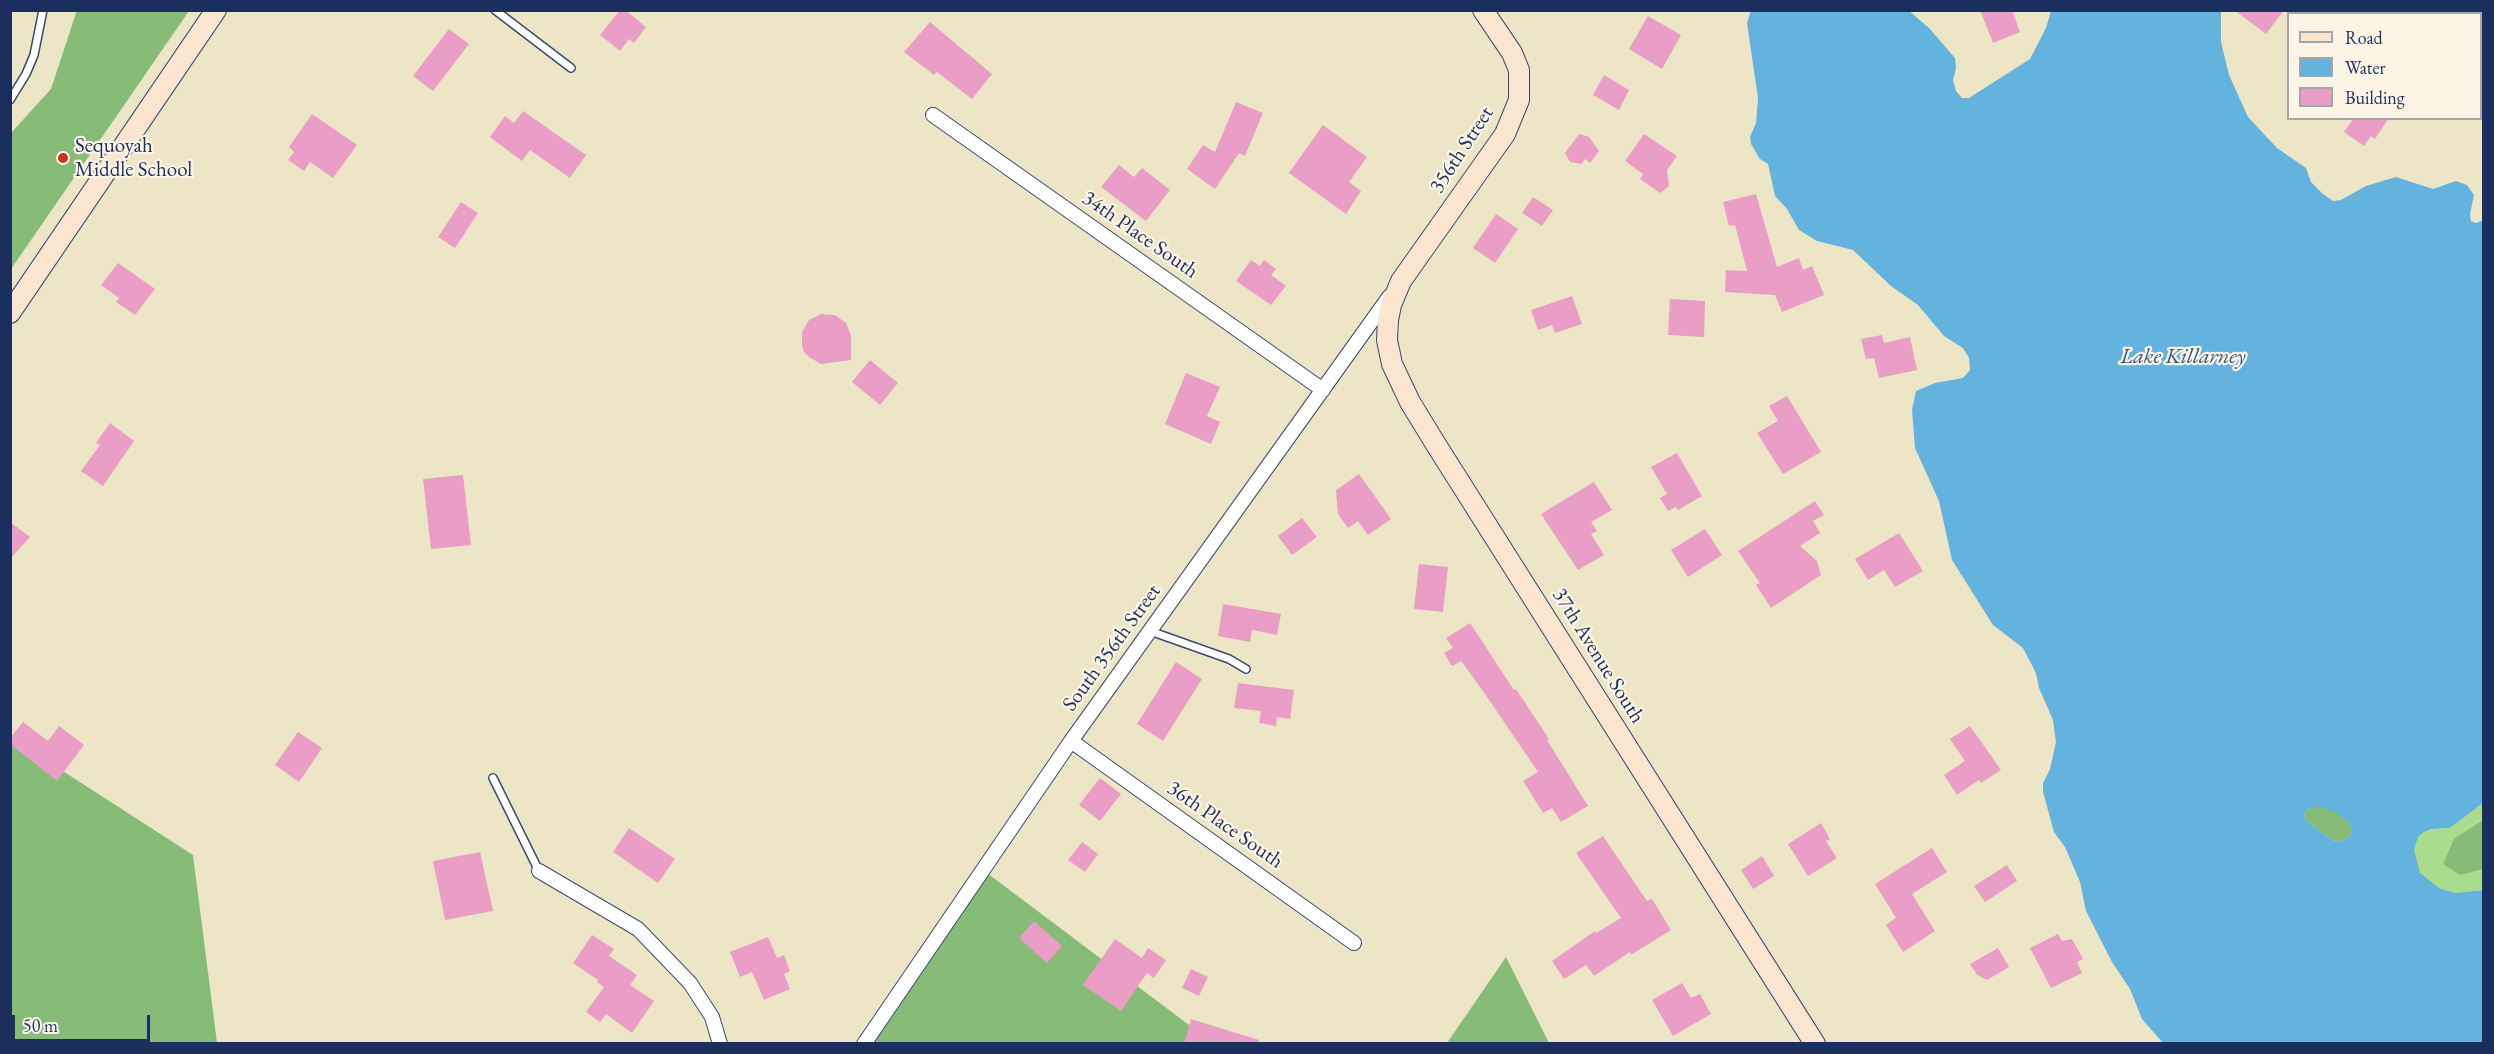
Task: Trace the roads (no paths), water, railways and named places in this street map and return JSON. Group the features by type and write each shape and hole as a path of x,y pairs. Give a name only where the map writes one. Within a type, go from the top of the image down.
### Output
{"street":[{"path":"10,313 216,10"},
{"name":"356th Street","path":"1401,281 1494,151 1514,117 1519,100 1519,70 1501,34 1483,10"},
{"name":"34th Place South","path":"933,115 1323,390"},
{"name":"South 356th Street","path":"864,1044 1071,741 1401,281"},
{"name":"37th Avenue South","path":"1401,281 1391,305 1387,340 1392,364 1410,402 1815,1044"},
{"name":"36th Place South","path":"1071,741 1354,943"},
{"path":"539,871 638,929 690,983 712,1017 720,1044"}],"lane":[{"path":"10,100 26,74 34,55 43,10"},
{"path":"495,10 571,68"},
{"path":"1150,631 1229,659 1246,669"},
{"path":"492,778 539,871"}],"water":[{"name":"Lake Killarney","path":"1751,10 1909,11 1929,28 1955,58 1956,68 1953,80 1956,91 1962,98 1969,98 2030,59 2046,28 2051,11 2221,11 2221,42 2229,75 2248,117 2277,148 2306,168 2311,182 2323,194 2333,201 2341,200 2366,186 2396,177 2433,189 2456,181 2467,185 2474,195 2471,221 2476,223 2484,220 2483,803 2450,828 2424,832 2418,837 2414,850 2420,873 2439,888 2455,893 2483,890 2483,1043 2163,1043 2142,1019 2130,989 2112,962 2086,911 2080,882 2065,847 2054,832 2043,792 2043,783 2050,769 2056,742 2053,720 2039,688 2036,673 2023,648 1993,625 1952,560 1939,501 1915,448 1912,410 1916,391 1935,383 1963,378 1970,370 1969,358 1963,348 1944,336 1918,305 1891,286 1853,250 1817,241 1799,230 1787,209 1775,196 1768,164 1760,159 1751,144 1750,137 1756,123 1758,98 1747,23","holes":["2319,807 2333,811 2349,822 2352,832 2349,837 2340,842 2332,840 2306,821 2304,813 2310,808"]}],"place":[{"name":"Sequoyah Middle School","path":"63,158"}]}
